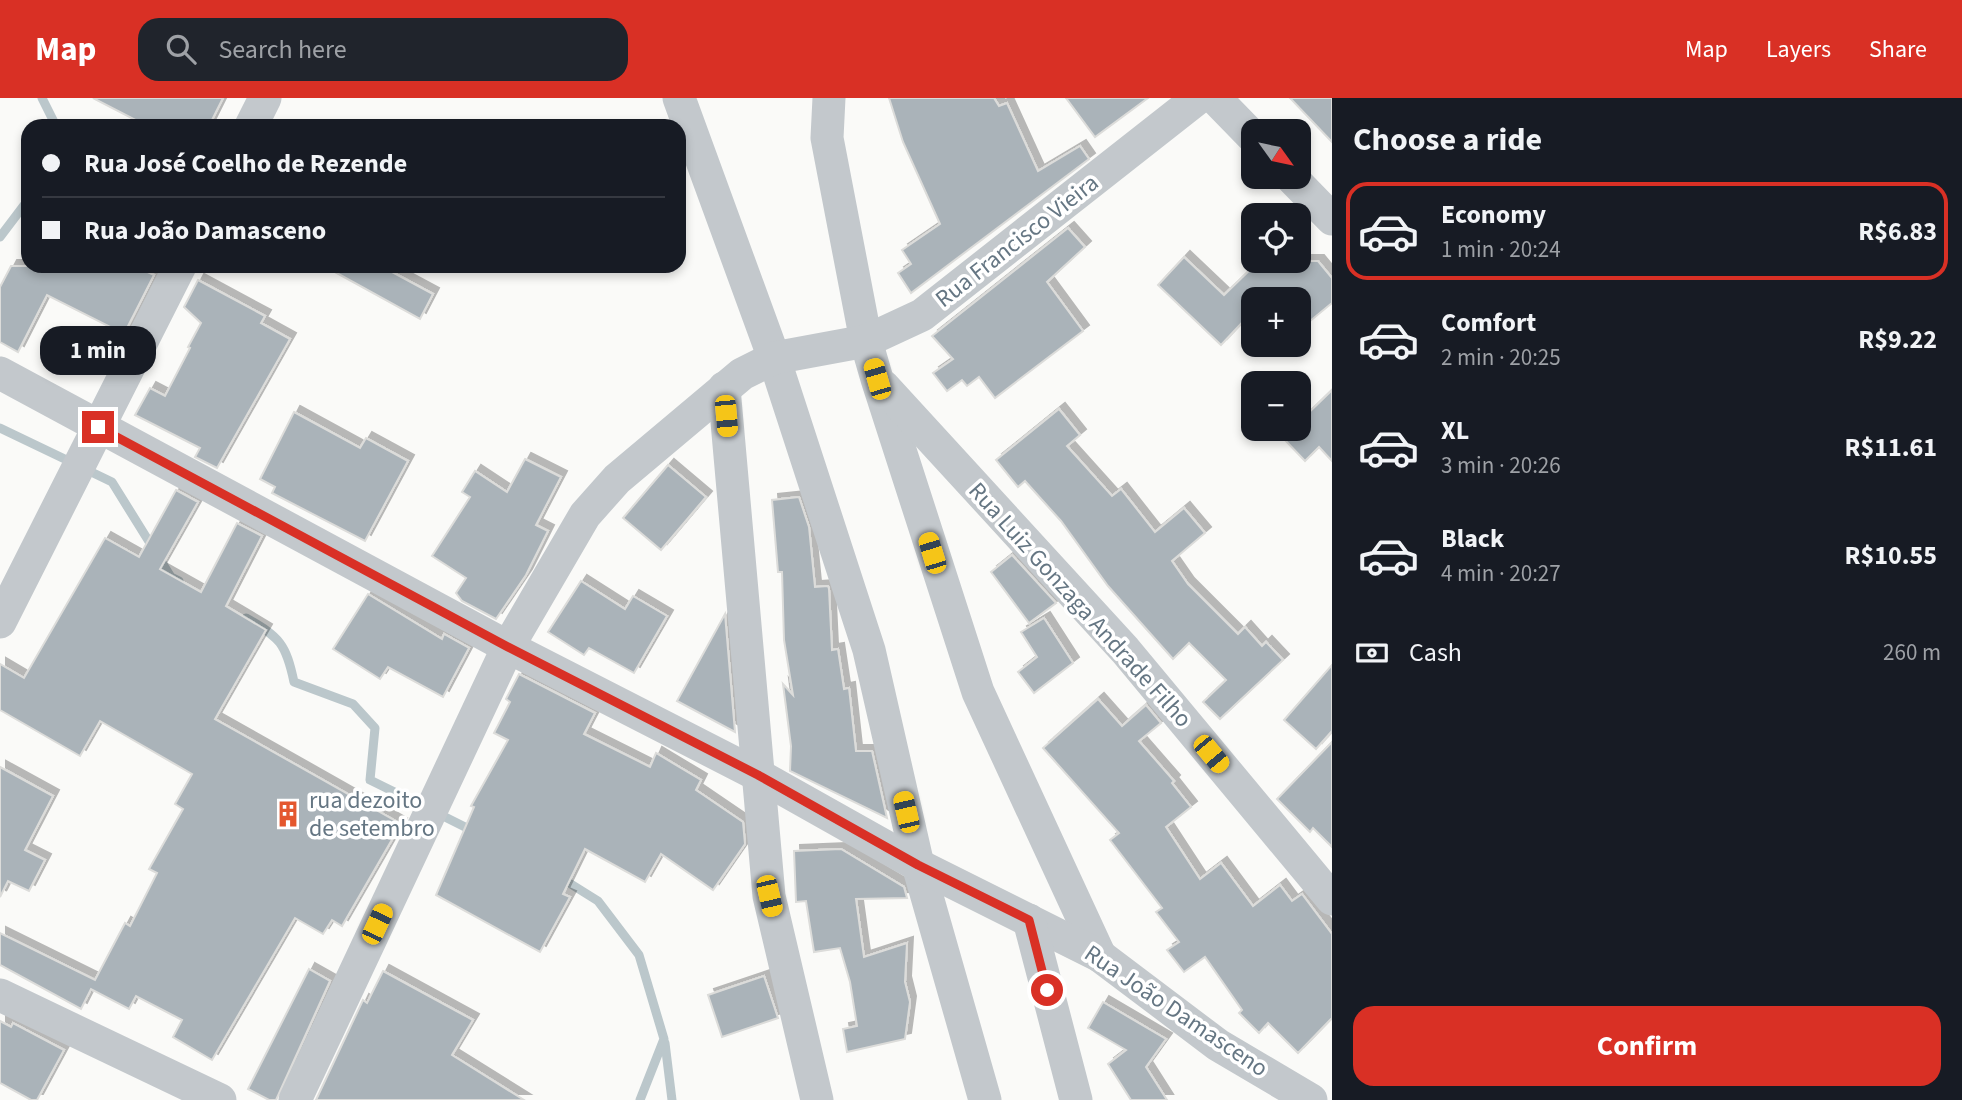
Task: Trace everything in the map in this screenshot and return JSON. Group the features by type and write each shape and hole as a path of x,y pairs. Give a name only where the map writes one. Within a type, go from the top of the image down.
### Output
{"street":[{"path":"254,119 265,98"},
{"path":"680,98 774,358 869,650 918,865 985,1100"},
{"path":"829,98 827,138 866,341 877,379 978,692 1100,956"},
{"name":"Rua Francisco Vieira","path":"295,1100 508,647 585,515 617,479 742,374 774,358 866,341 922,315 1198,98"},
{"path":"1215,98 1241,125"},
{"path":"1303,189 1332,219"},
{"path":"0,622 176,273"},
{"name":"Rua João Damasceno","path":"0,373 508,647 758,775 918,865 1100,956 1218,1045 1311,1100"},
{"name":"Rua Luiz Gonzaga Andrade Filho","path":"877,379 1125,650 1332,900"},
{"path":"724,388 769,896 817,1100"},
{"path":"1029,920 1069,1095"},
{"path":"0,995 220,1100"}],"building":[{"path":"93,98 223,98 212,119 134,119"},
{"path":"889,98 994,98 999,106 1007,103 1038,171 1080,146 1089,159 911,293 898,273 911,264 902,250 940,224 903,142"},
{"path":"1066,98 1148,98 1095,137"},
{"path":"1290,98 1332,98 1332,142 1311,119"},
{"path":"1068,228 1085,247 1047,282 1083,331 995,398 979,377 967,386 962,380 947,391 933,373 953,359 932,336"},
{"path":"1184,257 1224,295 1247,273 1311,273 1311,261 1318,261 1332,278 1332,303 1311,320 1311,287 1241,287 1241,324 1221,345 1158,285"},
{"path":"11,266 21,266 21,273 154,275 124,334 47,295 18,352 0,342 0,287"},
{"path":"337,273 394,273 433,294 420,319"},
{"path":"198,280 265,316 261,323 290,339 217,468 195,457 200,448 135,415 150,388 165,396 190,348 188,347 201,323 184,307"},
{"path":"1332,390 1332,461 1319,447 1305,461 1286,441 1311,441 1311,410"},
{"path":"1059,409 1080,435 1067,446 1112,496 1121,489 1155,532 1184,508 1205,533 1172,561 1188,584 1238,634 1245,627 1262,646 1266,642 1283,660 1220,719 1203,702 1226,680 1189,643 1173,659 1108,586 1061,521 1025,481 1018,487 996,460"},
{"path":"294,412 360,448 366,438 408,461 365,541 272,493 275,487 260,479"},
{"path":"525,459 561,477 536,525 548,531 526,575 496,619 462,601 456,593 466,578 432,556 470,497 462,492 475,471 507,492"},
{"path":"668,465 706,497 661,550 623,518"},
{"path":"176,490 198,502 160,569 201,592 237,523 262,536 226,606 266,630 215,719 401,824 342,926 332,920 323,934 295,918 212,1060 173,1037 182,1020 136,996 129,1009 91,989 81,1009 0,965 0,933 95,980 125,923 130,926 157,873 149,869 183,809 175,804 192,774 100,721 80,756 0,710 0,664 24,678 105,538 139,557"},
{"path":"799,497 809,527 815,587 828,586 829,589 832,650 838,649 844,689 849,688 856,751 872,751 887,818 790,771 791,746 783,684 793,695 784,640 782,572 778,572 772,500"},
{"path":"1012,555 1056,603 1029,623 991,572"},
{"path":"581,581 625,609 633,596 667,616 634,673 589,648 584,655 548,632"},
{"path":"368,594 442,639 444,634 469,648 443,697 388,667 380,679 333,649"},
{"path":"725,614 735,732 677,701"},
{"path":"1044,618 1073,663 1034,693 1018,672 1037,657 1021,632"},
{"path":"1332,665 1332,731 1316,749 1284,720"},
{"path":"519,674 595,713 584,734 650,767 656,753 701,780 696,790 743,822 745,844 713,890 661,854 645,882 585,849 563,894 570,897 540,952 436,895 474,807 471,806 508,740 494,733 510,702 506,699"},
{"path":"1098,699 1122,726 1146,705 1161,723 1139,741 1174,781 1172,783 1191,807 1166,827 1200,879 1221,863 1253,906 1280,885 1292,901 1302,894 1332,934 1332,1018 1298,1053 1268,1023 1259,1033 1239,1013 1242,1010 1205,957 1184,972 1167,950 1179,942 1156,912 1162,908 1110,840 1119,833 1043,748"},
{"path":"1332,742 1332,847 1313,828 1310,832 1277,799"},
{"path":"0,767 53,796 25,850 45,860 29,891 8,881 0,897"},
{"path":"841,849 904,887 907,898 856,899 864,957 907,943 905,982 910,1002 905,1039 847,1052 843,1029 857,1026 850,982 840,948 814,952 806,901 796,902 794,851"},
{"path":"309,969 330,981 276,1100 269,1100 248,1089"},
{"path":"383,971 473,1020 452,1055 524,1100 316,1100 363,1000 367,1003"},
{"path":"764,976 778,1018 722,1037 708,995"},
{"path":"1103,1002 1166,1039 1146,1067 1167,1100 1131,1100 1108,1064 1126,1050 1088,1028"},
{"path":"0,1021 11,1027 13,1023 64,1050 37,1100 31,1100 0,1083"}],"waterway":[{"path":"42,98 52,119"},
{"path":"0,237 21,209"},
{"path":"0,428 73,463"},
{"path":"85,469 112,482 171,577 179,581"},
{"path":"246,618 280,643 288,659 294,682 353,704 375,728 370,780 425,807"},
{"path":"437,813 475,832"},
{"path":"558,876 598,901 639,955 664,1039 640,1100"},
{"path":"665,1043 672,1100"}],"place":[{"name":"rua dezoito de setembro","path":"288,814"}],"route":[{"path":"98,427 508,647 758,775 918,865 1029,920 1047,990"}]}
